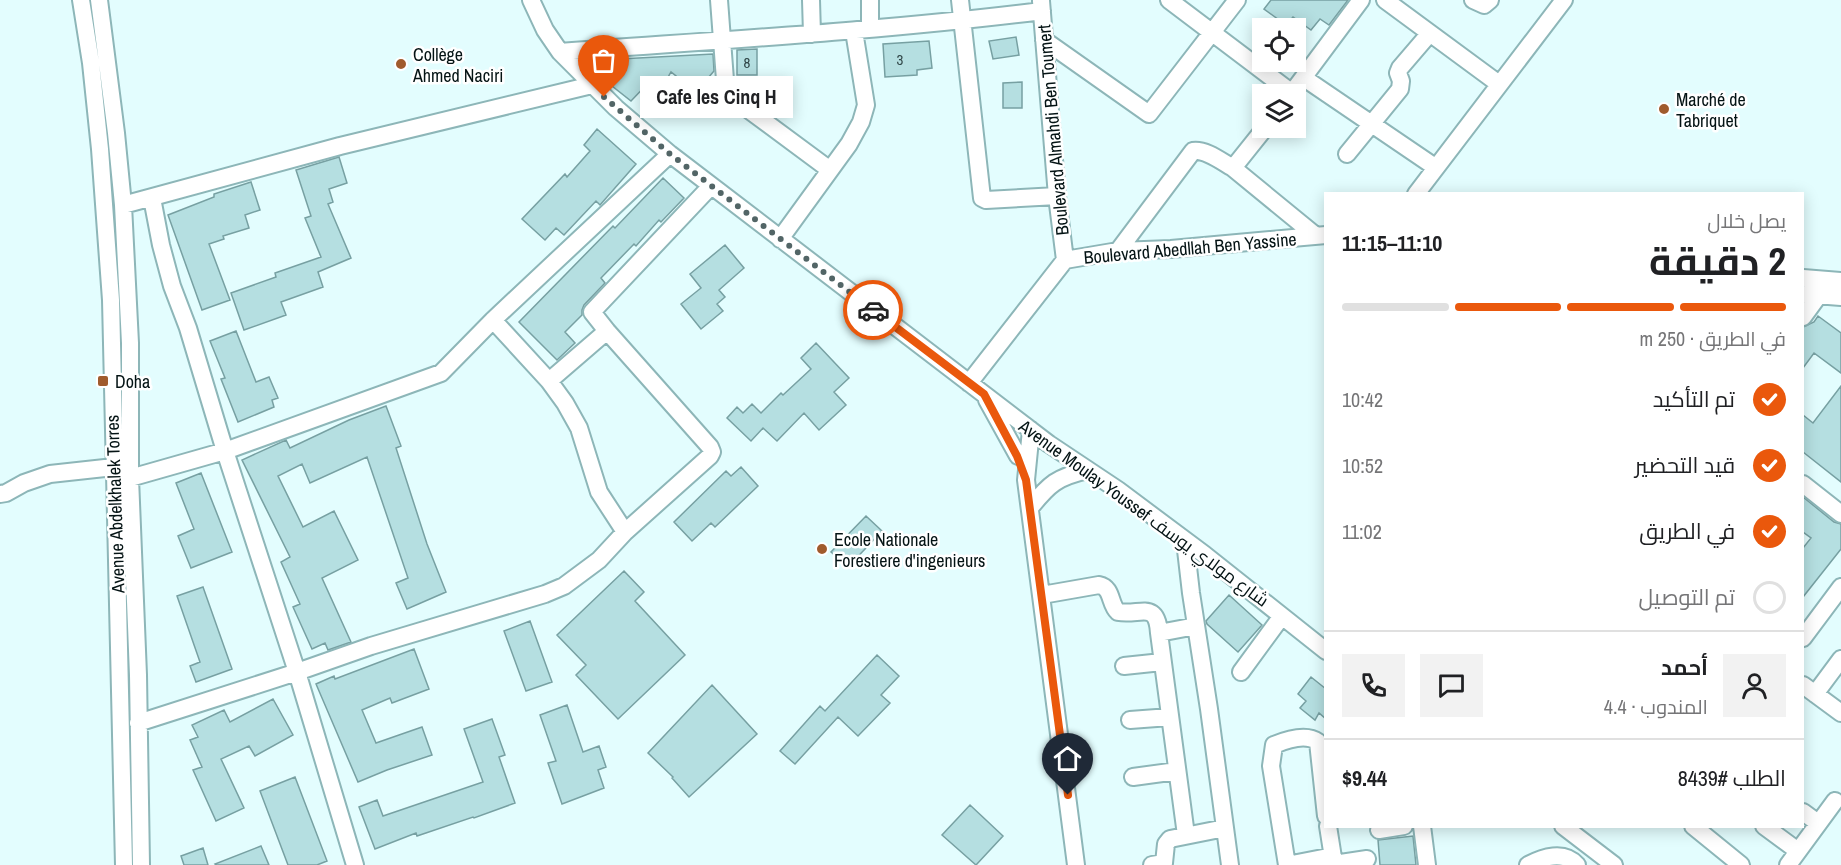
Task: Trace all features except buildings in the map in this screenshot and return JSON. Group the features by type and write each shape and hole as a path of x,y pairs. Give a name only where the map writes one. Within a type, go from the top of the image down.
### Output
{"street":[{"name":"Avenue Abdelkhalek Torres","path":"81,0 91,63 111,300 124,865"},
{"name":"Avenue Abdelkhalek Torres","path":"99,0 117,133 130,343 130,478 141,865"},
{"name":"Avenue Moulay Youssef شارع مولاي يوسف","path":"531,0 545,30 560,52 592,86 670,154 1031,430 1118,490 1282,616 1323,641"},
{"path":"719,0 725,80 748,110 830,170"},
{"path":"811,0 812,34"},
{"path":"780,238 830,170 861,122 866,105 862,30 870,0"},
{"path":"960,0 982,198 986,200 1057,196"},
{"path":"1169,0 1278,84"},
{"path":"1044,40 1148,114 1237,0"},
{"path":"1299,84 1361,0"},
{"path":"1385,0 1499,84"},
{"path":"1473,0 1484,5 1490,0"},
{"path":"1417,192 1560,1"},
{"path":"560,52 963,21 1041,6"},
{"name":"Boulevard Almahdi Ben Toumert","path":"1041,6 1057,196 1065,260"},
{"path":"1347,154 1400,88 1398,73 1400,68 1430,33"},
{"path":"1304,78 1435,167"},
{"path":"123,205 340,146 592,86"},
{"path":"1233,168 1257,138"},
{"path":"1118,251 1192,151 1197,150 1233,168 1321,235"},
{"path":"130,478 225,451 441,374 493,320 670,154"},
{"path":"138,723 371,646 555,590 578,577 599,560 625,532 710,456 712,450 593,314 594,309 711,186"},
{"path":"152,198 169,277 188,328 225,451 297,672 355,865"},
{"name":"Boulevard Abedllah Ben Yassine","path":"969,383 1065,260 1118,251 1171,249 1321,235"},
{"path":"1804,278 1841,281"},
{"path":"1804,316 1822,295 1841,308"},
{"path":"493,320 549,381 572,414 579,428 599,492 625,532"},
{"path":"549,381 608,331"},
{"path":"984,394 1017,456 1026,480 1076,865"},
{"path":"1013,416 1017,456"},
{"path":"1026,480 1031,430"},
{"path":"0,494 50,474 114,467"},
{"path":"1030,508 1059,479 1088,470"},
{"path":"1804,485 1841,514"},
{"path":"1185,541 1230,865"},
{"path":"1042,595 1099,585 1105,586 1118,612 1147,611 1154,614 1158,621 1186,835"},
{"path":"1804,637 1841,587"},
{"path":"1241,672 1282,616"},
{"path":"1159,633 1196,626"},
{"path":"1841,659 1809,689 1841,713"},
{"path":"1124,666 1162,662"},
{"path":"1130,720 1170,717"},
{"path":"1324,789 1318,742 1312,738 1297,738 1274,745 1271,766 1287,865 1367,859"},
{"path":"1133,777 1177,771"},
{"path":"1788,865 1835,801"},
{"path":"1804,813 1818,823"},
{"path":"1160,864 1168,841 1186,835 1225,828"},
{"path":"1328,828 1334,862"},
{"path":"1379,830 1392,828"},
{"path":"1422,828 1427,865"},
{"path":"1566,828 1614,865"},
{"path":"1695,828 1741,865"},
{"path":"1767,828 1798,850"},
{"path":"1528,865 1549,856 1564,856 1577,865"}],"way so far":[{"path":"604,97 670,154 873,310"}],"place":[{"name":"Collège Ahmed Naciri","path":"401,64"},
{"name":"Cafe les Cinq H","path":"604,97"},
{"name":"Marché de Tabriquet","path":"1664,109"},
{"name":"Doha","path":"103,381"},
{"name":"Ecole Nationale Forestiere d'ingenieurs","path":"822,549"}],"route":[{"path":"873,310 984,394 1017,456 1026,480 1068,795"}]}
